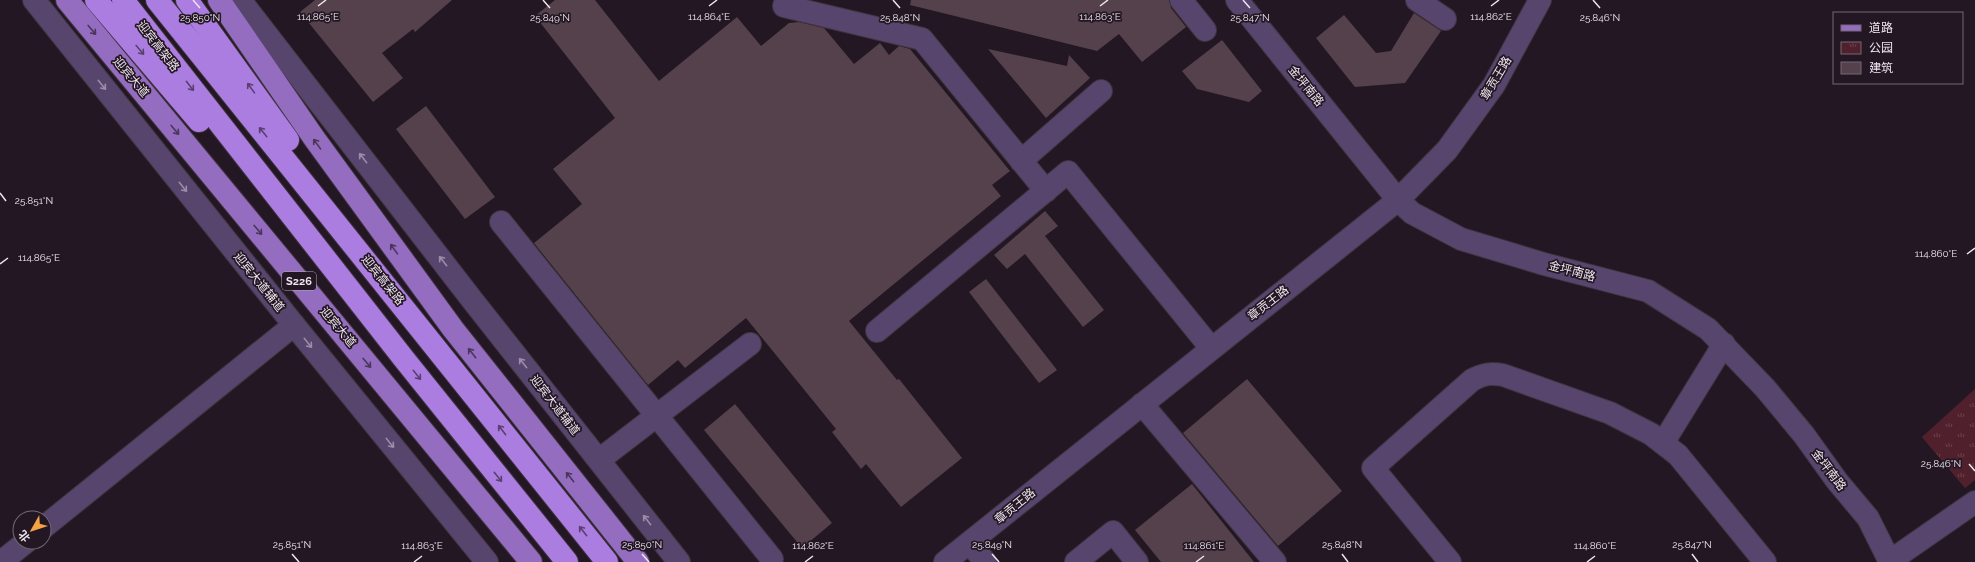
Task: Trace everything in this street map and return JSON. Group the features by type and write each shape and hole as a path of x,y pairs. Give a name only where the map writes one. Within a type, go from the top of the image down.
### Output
{"highway":[{"path":"96,0 274,211 404,359"},
{"name":"迎宾高架路","path":"123,0 404,359 567,562"},
{"name":"迎宾高架路","path":"157,0 607,562"},
{"path":"187,0 428,337"}],"main road":[{"name":"迎宾大道","path":"67,0 531,562"},
{"path":"219,0 314,138 448,322 638,562"}],"street":[{"name":"迎宾大道辅道","path":"34,0 294,325 487,562"},
{"name":"迎宾大道辅道","path":"240,0 680,562"},
{"path":"1181,0 1205,30"},
{"name":"金坪南路","path":"1237,0 1398,200 1412,214 1461,239 1544,264 1648,291 1708,329 1765,388 1868,518 1890,561"},
{"path":"1417,0 1445,19"},
{"name":"章贡王路","path":"945,562 1398,200 1447,150 1489,92 1540,0"},
{"path":"784,6 922,40 1046,191"},
{"path":"1021,161 1102,91"},
{"path":"877,331 1068,172 1211,348"},
{"path":"501,222 772,559"},
{"path":"52,521 294,325"},
{"path":"599,460 750,344"},
{"path":"1662,443 1724,344"},
{"path":"1450,562 1373,468 1456,394 1477,378 1490,373 1503,375 1610,413 1651,434 1678,455 1765,562"},
{"path":"1142,404 1275,562"},
{"path":"1890,561 1975,502"},
{"path":"1076,562 1113,532 1137,562"},
{"path":"970,543 985,562"},
{"path":"1,562 16,550"}],"green space":[{"path":"1975,389 1975,480 1965,488 1922,437"}],"building":[{"path":"315,0 452,0 415,32 413,29 382,53 403,78 373,102 300,12"},
{"path":"555,0 595,0 659,81 737,17 761,46 789,23 799,22 824,28 854,64 880,43 889,55 899,46 910,49 1010,171 992,185 1001,196 849,321 897,380 899,379 962,458 901,507 866,464 861,469 832,432 836,429 746,318 685,368 678,360 648,385 534,243 582,204 553,169 615,118 535,16"},
{"path":"911,0 1169,0 1171,8 1186,27 1142,62 1119,34 1097,51 910,5"},
{"path":"1414,13 1441,31 1405,83 1355,87 1316,38 1344,15 1376,53 1391,51"},
{"path":"1222,40 1262,91 1249,102 1197,89 1182,71"},
{"path":"988,49 1067,66 1069,55 1090,78 1046,118"},
{"path":"426,106 495,197 465,219 396,129"},
{"path":"1045,211 1058,226 1045,236 1104,310 1083,327 1025,254 1007,269 994,255"},
{"path":"986,279 1057,370 1039,383 969,292"},
{"path":"1247,379 1342,491 1278,546 1183,433"},
{"path":"735,404 832,523 802,548 704,430"},
{"path":"1192,484 1254,562 1161,562 1135,530"}]}
